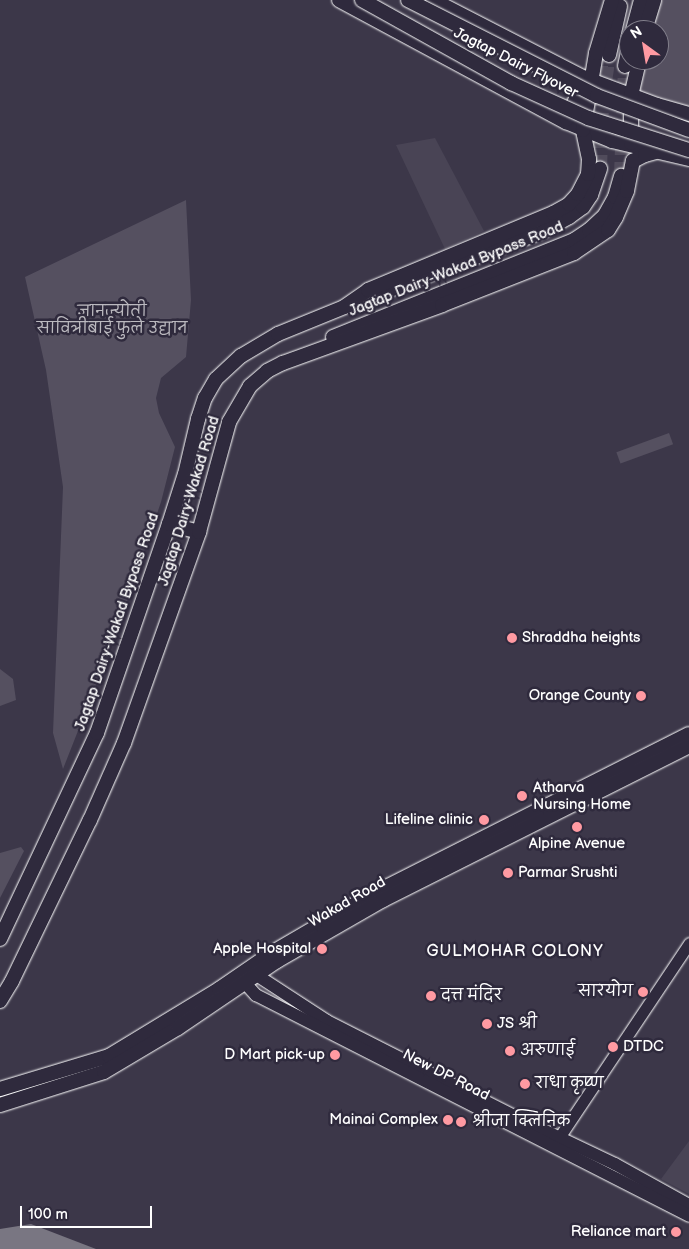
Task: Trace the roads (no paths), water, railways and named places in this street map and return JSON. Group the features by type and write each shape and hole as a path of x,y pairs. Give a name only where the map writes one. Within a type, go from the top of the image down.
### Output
{"main road":[{"path":"339,0 566,122 584,130 631,145 689,159"},
{"name":"Jagtap Dairy Flyover","path":"362,0 511,83 588,118 689,150"},
{"name":"Jagtap Dairy Flyover","path":"408,0 598,96 689,130"},
{"path":"433,0 588,79 631,96 689,114"},
{"path":"602,54 612,0"},
{"path":"566,122 602,54 621,0"},
{"path":"636,20 641,0"},
{"path":"649,20 654,0"},
{"path":"629,168 631,96 637,70"},
{"path":"344,307 368,290 553,213 569,204 578,194 588,174 589,159 584,130 588,79"},
{"path":"629,168 645,155 660,151"},
{"name":"Jagtap Dairy-Wakad Bypass Road","path":"305,354 330,338 358,326 574,240 589,230 604,214 629,168"},
{"name":"Jagtap Dairy-Wakad Road","path":"0,1001 90,820 124,743 199,532 229,422 250,386 267,371 305,354 361,335 574,253 608,230 627,191 629,168"},
{"path":"344,307 535,234 569,217 583,207 591,195 600,169"},
{"name":"Jagtap Dairy-Wakad Bypass Road","path":"0,939 97,732 170,524 205,398 216,379 241,356 278,334 344,307"},
{"path":"170,524 199,532"},
{"name":"Wakad Road","path":"0,1105 104,1072 249,976 288,943 378,891 689,734"},
{"name":"Wakad Road","path":"2,1087 109,1056 415,883 689,746"},
{"name":"New DP Road","path":"249,976 689,1216"},
{"name":"New DP Road","path":"249,976 256,995 556,1142 615,1164 689,1205"}],"street":[{"path":"556,1142 689,943"}],"tunnel":[{"path":"600,169 602,101 609,55"},
{"path":"621,176 625,70"}],"place":[{"name":"Shraddha heights","path":"512,638"},
{"name":"Orange County","path":"641,696"},
{"name":"Atharva Nursing Home","path":"522,796"},
{"name":"Lifeline clinic","path":"484,820"},
{"name":"Alpine Avenue","path":"577,827"},
{"name":"Parmar Srushti","path":"508,873"},
{"name":"Apple Hospital","path":"322,949"},
{"name":"सारयोग","path":"643,992"},
{"name":"दत्त मंदिर","path":"431,996"},
{"name":"JS श्री","path":"487,1024"},
{"name":"DTDC","path":"613,1047"},
{"name":"अरुणाई","path":"510,1051"},
{"name":"D Mart pick-up","path":"335,1055"},
{"name":"राधा कृष्ण","path":"525,1084"},
{"name":"Mainai Complex","path":"448,1120"},
{"name":"श्रीजा क्लिनिक","path":"461,1122"},
{"name":"Reliance mart","path":"676,1232"}],"district":[{"name":"GULMOHAR COLONY","path":"515,952"}],"park label":[{"name":"ज्ञानज्योती सावित्रीबाई फुले उद्यान","path":"112,320"}]}
